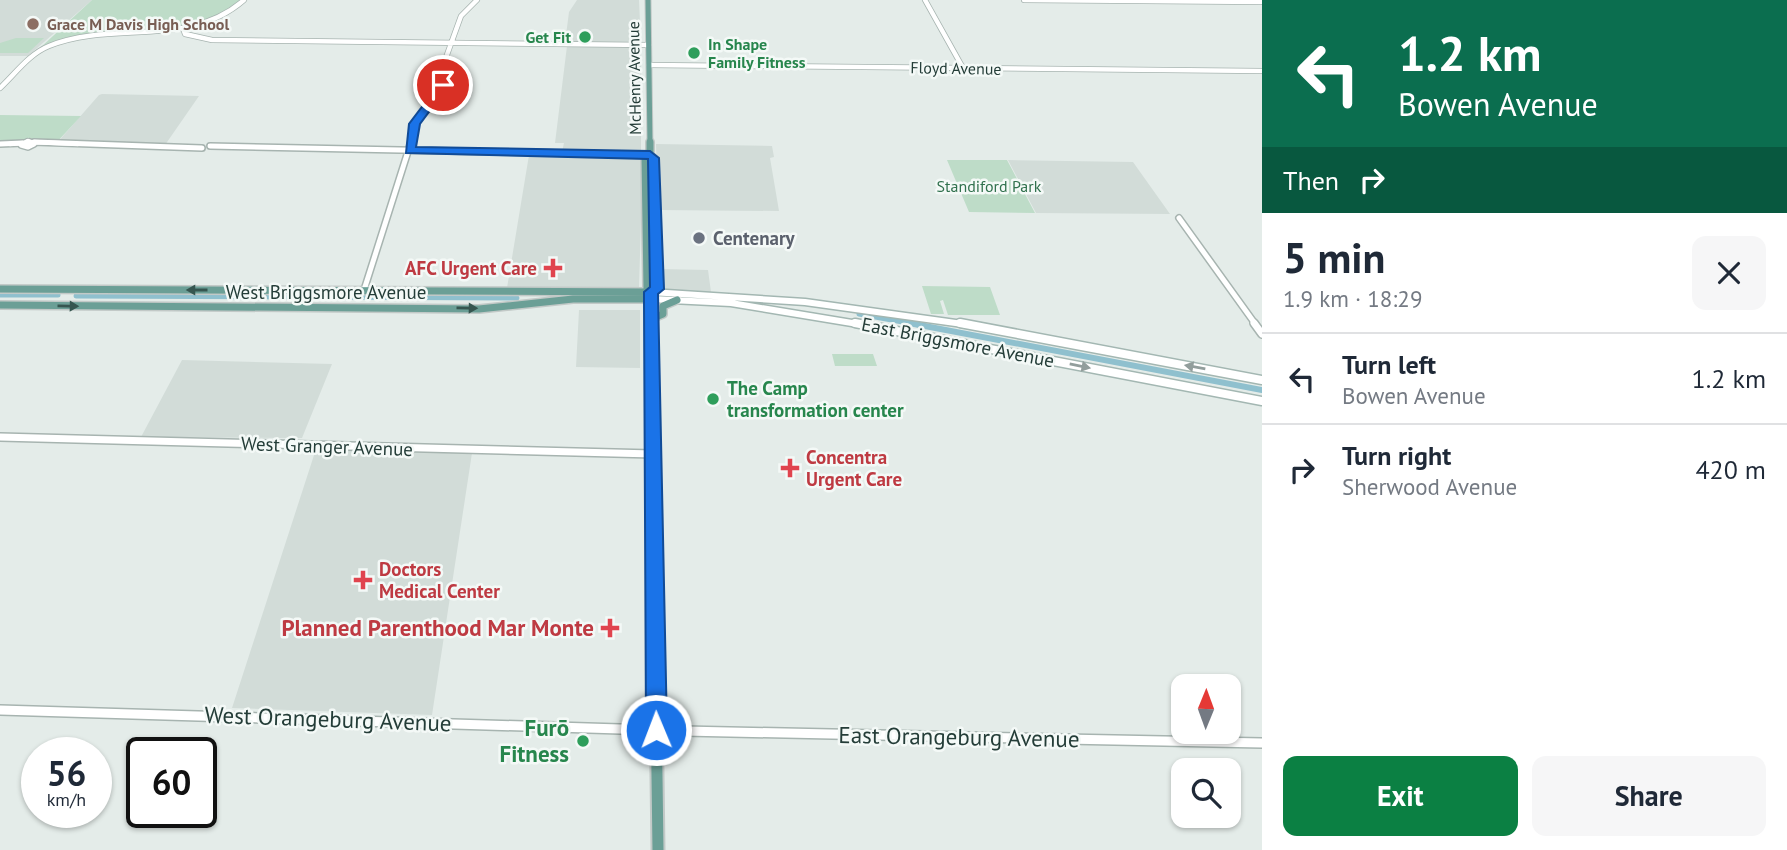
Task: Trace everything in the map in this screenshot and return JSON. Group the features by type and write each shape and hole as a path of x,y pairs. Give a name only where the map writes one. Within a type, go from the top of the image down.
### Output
{"main road":[{"name":"McHenry Avenue","path":"648,0 650,155 645,159 647,288 651,295 652,319 658,850"},
{"name":"West Briggsmore Avenue","path":"0,289 364,290 651,295"},
{"name":"West Briggsmore Avenue","path":"0,305 479,309 573,299 651,295"},
{"name":"East Briggsmore Avenue","path":"651,295 800,313 1211,391 1262,398"},
{"name":"East Briggsmore Avenue","path":"651,295 725,295 890,312 1262,380"},
{"path":"652,319 663,314 663,306 666,303 677,300"}],"street":[{"path":"0,88 38,53 62,41 110,32 183,28 223,18 244,0"},
{"path":"364,290 410,150 415,124 443,85 444,63 450,43 463,12 477,0"},
{"path":"925,0 963,68"},
{"path":"1024,0 1262,2"},
{"path":"183,28 185,34 190,37 212,40 649,45"},
{"name":"Floyd Avenue","path":"649,65 1262,71"},
{"path":"0,144 650,155"},
{"path":"1179,218 1262,334"},
{"name":"West Granger Avenue","path":"0,437 653,454"},
{"name":"West Orangeburg Avenue","path":"0,710 656,730"},
{"name":"East Orangeburg Avenue","path":"656,730 1262,743"}],"shaded area":[{"name":"Grace M Davis High School","path":"0,0 92,0 28,56 0,56"},
{"path":"577,0 639,0 641,44 565,43 569,12"},
{"path":"567,46 641,47 641,153 562,152 564,143 555,143"},
{"path":"99,95 199,96 165,145 56,144"},
{"path":"656,144 772,146 774,157 770,158 779,211 658,210"},
{"path":"529,155 643,157 639,288 507,288"},
{"path":"1008,160 1133,162 1170,214 1036,213"},
{"path":"659,269 708,270 711,292 660,290"},
{"path":"579,310 640,310 640,368 576,367"},
{"path":"182,360 332,364 302,438 141,437"},
{"name":"Doctors Medical Center","path":"316,449 472,453 432,715 232,708"}],"green space":[{"path":"92,0 241,0 228,12 192,25 85,34 40,48"},
{"path":"16,38 44,38 28,53 0,53 0,43"},
{"path":"0,115 81,116 56,143 0,143"},
{"name":"Standiford Park","path":"947,160 1007,160 1035,213 969,212"},
{"path":"922,286 990,287 1000,315 948,315 943,300 940,301 944,314 931,314"},
{"path":"832,354 873,354 877,366 835,366"}],"waterway":[{"path":"0,295 58,295"},
{"path":"76,296 517,298"},
{"path":"859,314 919,325"},
{"path":"909,323 1262,390"}],"place":[{"name":"Grace M Davis High School","path":"33,24"},
{"name":"Get Fit","path":"585,37"},
{"name":"In Shape Family Fitness","path":"694,53"},
{"name":"Centenary","path":"699,238"},
{"name":"AFC Urgent Care","path":"553,268"},
{"name":"The Camp transformation center","path":"713,399"},
{"name":"Concentra Urgent Care","path":"790,468"},
{"name":"Doctors Medical Center","path":"363,580"},
{"name":"Planned Parenthood Mar Monte","path":"610,628"},
{"name":"Furō Fitness","path":"583,741"}],"route":[{"path":"443,85 412,129 410,150 650,155 653,158 657,289 651,292 656,730"}]}
